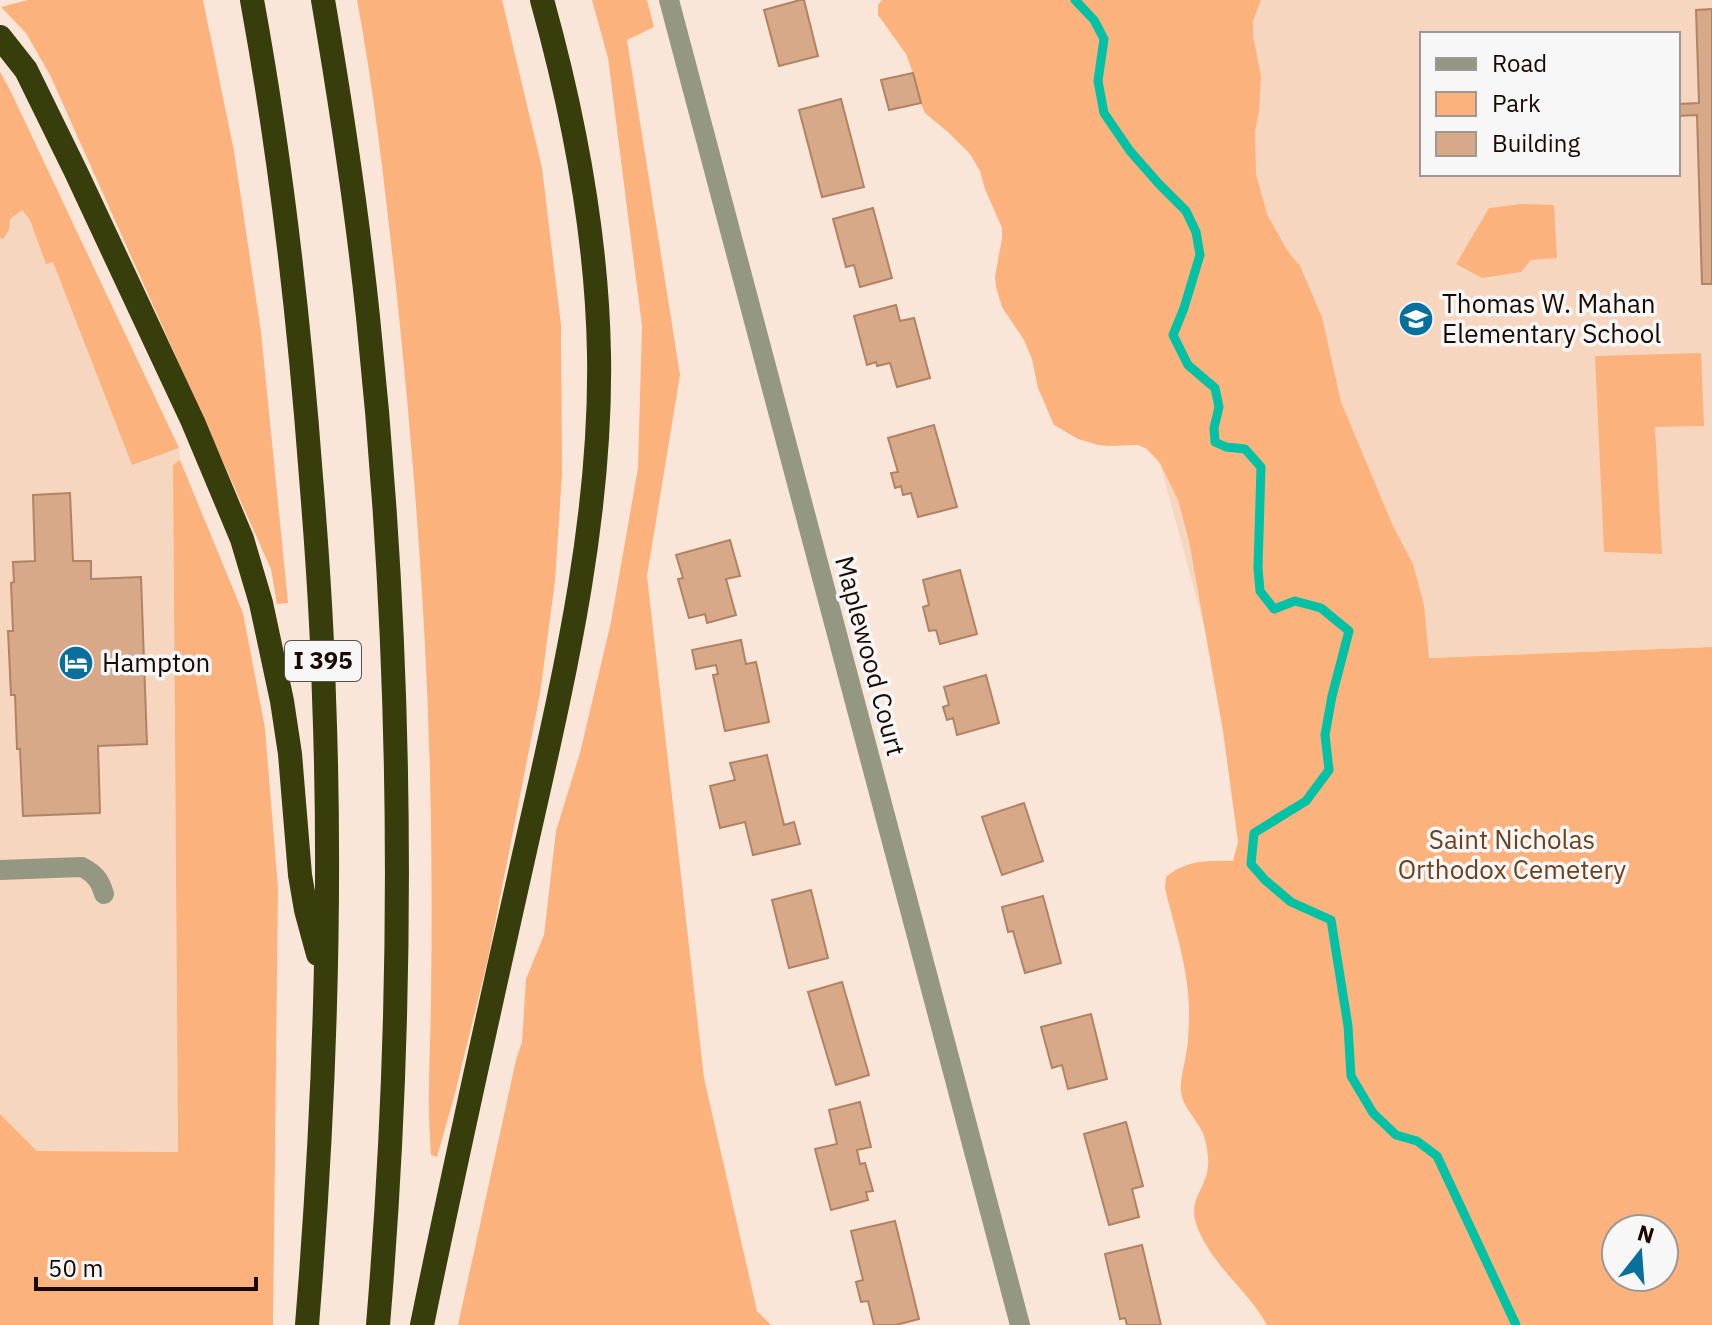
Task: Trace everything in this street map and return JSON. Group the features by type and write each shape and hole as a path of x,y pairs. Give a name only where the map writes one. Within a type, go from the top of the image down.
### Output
{"highway":[{"name":"I 395","path":"252,0 287,225 309,443 324,694 327,790 325,974 318,1167 307,1325"},
{"name":"I 395","path":"323,0 346,141 368,316 384,503 390,624 396,778 396,1006 391,1155 378,1325"},
{"path":"422,1325 564,674 581,582 593,478 599,398 594,271 571,115 542,0"},
{"path":"0,37 26,70 65,148 193,422 242,539 276,667 290,754 302,890 311,932 325,974"}],"street":[{"name":"Maplewood Court","path":"669,0 1020,1325"},
{"path":"0,870 82,867 101,882 104,894"}],"shaded area":[{"name":"Thomas W. Mahan Elementary School","path":"1103,0 1712,0 1712,647 1215,666 1080,169"},
{"path":"0,72 179,448 180,460 173,465 178,1152 37,1151 0,1114"}],"green space":[{"path":"28,0 203,0 234,151 261,332 288,603 277,604 271,569 50,75 26,33 1,7"},
{"path":"357,0 502,0 542,168 561,325 562,475 555,581 540,694 488,959 437,1157 431,1155 429,1117 431,804 418,531 388,215"},
{"path":"592,0 647,0 654,27 627,40 680,375 647,576 704,1078 757,1311 771,1325 458,1325 522,1042 526,979 544,935 556,831 580,753 611,622 638,468 642,326 608,58"},
{"name":"Saint Nicholas Orthodox Cemetery","path":"882,0 1261,0 1253,21 1261,76 1255,132 1256,174 1267,214 1287,250 1300,266 1322,317 1341,402 1393,526 1413,564 1424,605 1429,658 1712,647 1712,1325 1267,1325 1211,1253 1194,1216 1196,1199 1206,1176 1208,1157 1202,1131 1182,1096 1181,1082 1188,1037 1188,992 1165,888 1166,877 1181,867 1206,861 1233,861 1238,842 1223,731 1189,541 1178,500 1160,463 1147,449 1138,445 1098,445 1078,439 1054,425 1038,388 1032,359 1024,340 1002,307 996,287 1002,228 980,171 970,154 925,113 906,54 878,15 878,5"},
{"path":"0,72 179,448 132,465 53,262 46,264 30,220 22,210 10,219 9,230 3,239 0,238"},
{"path":"1521,204 1554,205 1557,258 1531,260 1521,272 1482,278 1456,264 1489,208"},
{"path":"1701,353 1704,426 1655,427 1662,554 1604,552 1595,356"},
{"path":"180,460 243,613 265,728 278,888 273,1325 0,1325 0,1114 37,1151 178,1152 173,465"}],"building":[{"path":"804,0 818,56 779,66 764,10"},
{"path":"1712,9 1712,284 1702,284 1697,115 1680,116 1680,104 1699,103 1696,10"},
{"path":"913,73 921,103 889,110 881,80"},
{"path":"841,99 864,187 822,197 799,110"},
{"path":"873,208 892,278 860,287 854,265 846,267 833,219"},
{"path":"896,305 900,321 914,318 930,378 897,387 890,363 867,365 854,316"},
{"path":"934,425 957,507 918,517 911,493 903,495 901,486 895,488 891,473 898,472 888,438"},
{"name":"Hampton","path":"70,493 73,561 91,561 91,579 141,577 147,744 98,746 100,813 23,816 20,749 17,749 15,695 11,695 8,631 13,631 13,562 35,561 33,495"},
{"path":"730,540 740,576 726,579 736,615 707,623 705,614 689,618 678,579 683,578 676,555"},
{"path":"960,570 977,634 940,644 936,630 929,631 923,607 929,605 923,580"},
{"path":"741,640 746,664 756,662 769,722 725,731 713,675 718,674 716,665 696,669 692,650"},
{"path":"986,675 999,723 957,735 953,718 947,720 943,707 949,705 944,687"},
{"path":"767,755 784,825 794,822 800,844 753,855 745,822 720,828 710,786 735,780 730,763"},
{"path":"1024,803 1043,861 1002,875 982,817"},
{"path":"811,890 828,958 789,968 772,900"},
{"path":"1043,896 1061,963 1025,973 1013,931 1008,932 1002,907"},
{"path":"842,982 869,1075 836,1085 808,992"},
{"path":"1091,1014 1107,1079 1068,1089 1062,1065 1052,1068 1041,1027"},
{"path":"860,1102 871,1147 857,1150 860,1164 865,1163 873,1191 866,1192 868,1200 831,1210 815,1149 837,1144 829,1110"},
{"path":"1126,1122 1143,1186 1132,1189 1139,1217 1109,1225 1084,1134"},
{"path":"895,1221 919,1319 896,1325 874,1325 868,1301 861,1302 856,1282 863,1280 851,1231"},
{"path":"1142,1245 1161,1325 1127,1325 1125,1318 1120,1319 1105,1254"}],"waterway":[{"path":"1075,0 1094,20 1104,39 1098,81 1104,113 1130,151 1186,211 1196,232 1200,255 1173,335 1188,365 1215,388 1219,407 1214,428 1215,442 1245,449 1261,467 1260,591 1274,609 1295,601 1321,608 1349,631 1325,735 1329,770 1306,801 1254,833 1251,864 1291,902 1331,920 1348,1026 1351,1076 1373,1113 1396,1135 1417,1141 1437,1156 1516,1325"}],"place":[{"name":"Thomas W. Mahan Elementary School","path":"1416,319"},
{"name":"Hampton","path":"76,663"}]}
